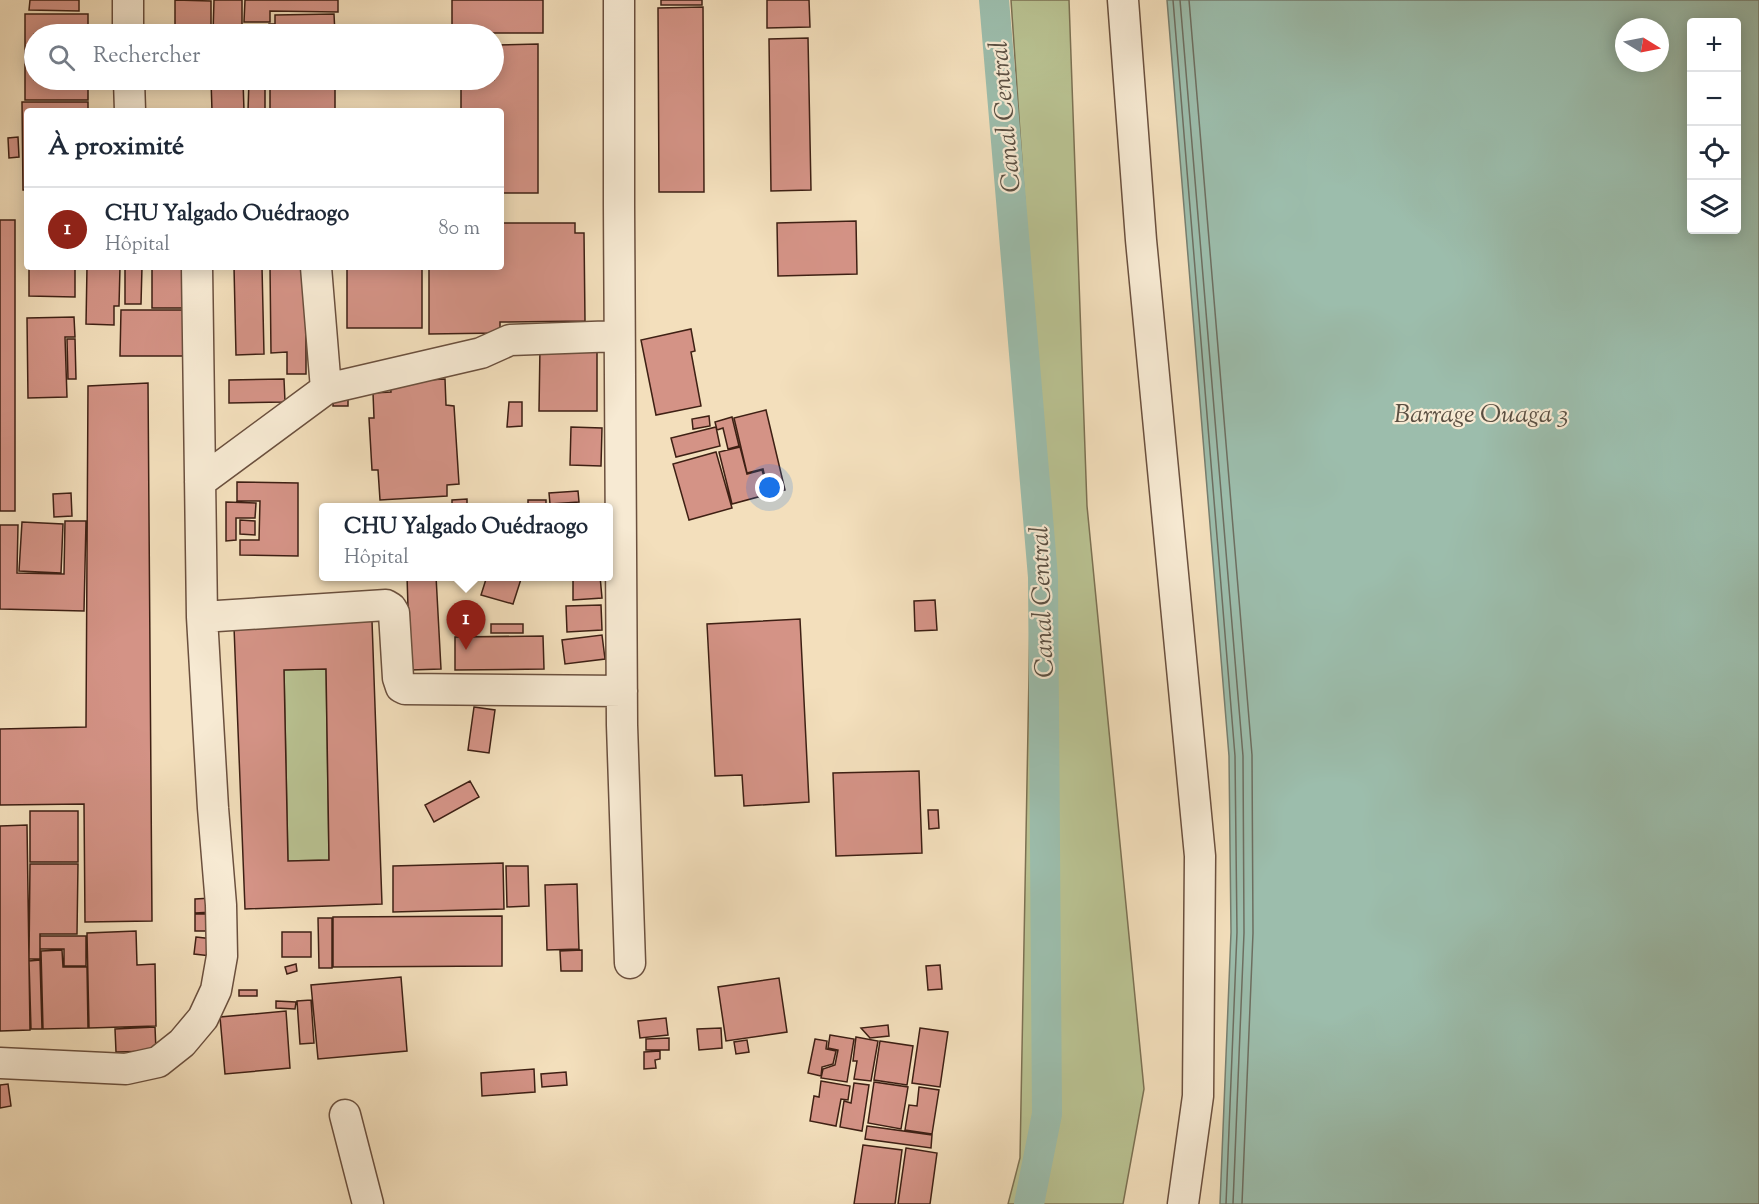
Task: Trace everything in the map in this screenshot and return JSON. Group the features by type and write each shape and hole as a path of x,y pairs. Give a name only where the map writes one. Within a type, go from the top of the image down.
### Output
{"street":[{"path":"128,0 128,24"},
{"path":"619,0 622,691 630,963"},
{"path":"1124,0 1142,252 1200,856 1198,1096 1183,1204"},
{"path":"129,90 130,108"},
{"path":"0,1063 126,1069 158,1062 182,1043 196,1026 216,990 222,956 221,905 202,617 197,270"},
{"path":"316,270 326,390"},
{"path":"200,482 326,390 481,353 510,340 620,336"},
{"path":"202,617 386,605 394,613 398,678 401,687 405,689 622,691"},
{"path":"345,1115 368,1204"}],"green space":[{"path":"1011,0 1069,0 1087,506 1144,1089 1123,1204 1008,1204 1020,1158 1035,353"},
{"path":"326,669 329,860 288,861 284,670"}],"water":[{"name":"Barrage Ouaga 3","path":"1167,0 1759,0 1759,1204 1220,1204 1231,932 1229,756"}],"building":[{"path":"30,0 79,0 79,11 29,10"},
{"path":"175,0 211,1 211,24 175,24"},
{"path":"214,0 242,0 242,24 213,24"},
{"path":"245,0 338,0 338,12 270,11 270,22 244,22"},
{"path":"452,0 543,0 543,33 504,33 504,24 452,24"},
{"path":"661,0 702,0 702,5 661,5"},
{"path":"767,0 809,0 810,27 767,28"},
{"path":"703,7 704,192 659,192 658,8"},
{"path":"25,14 88,14 88,24 25,24"},
{"path":"334,14 334,24 275,24 275,15"},
{"path":"808,38 811,190 771,191 769,39"},
{"path":"538,44 538,193 504,193 504,108 461,108 461,90 504,90 504,45"},
{"path":"25,90 88,90 88,100 25,100"},
{"path":"211,90 243,90 244,108 212,108"},
{"path":"249,90 265,90 265,108 248,108"},
{"path":"270,90 335,90 335,108 270,108"},
{"path":"22,102 88,102 88,108 24,108 23,190"},
{"path":"18,137 19,157 9,158 8,138"},
{"path":"0,220 15,220 15,511 0,511"},
{"path":"856,221 857,274 778,276 777,223"},
{"path":"504,223 575,223 575,233 584,233 585,321 500,322 500,333 429,334 429,270 504,270"},
{"path":"29,270 75,270 75,297 29,296"},
{"path":"87,270 120,270 119,306 114,306 114,325 86,324"},
{"path":"125,270 142,270 141,304 125,304"},
{"path":"152,270 190,270 189,308 152,308"},
{"path":"234,270 262,270 264,354 236,355"},
{"path":"270,270 306,270 306,374 287,374 287,352 271,353"},
{"path":"347,270 422,270 422,328 347,328"},
{"path":"121,310 190,310 189,356 120,356"},
{"path":"74,317 75,337 65,337 67,397 28,398 27,318"},
{"path":"691,329 695,351 691,352 701,406 656,415 641,340"},
{"path":"67,339 75,339 76,379 68,379"},
{"path":"540,347 597,347 597,411 539,411"},
{"path":"284,379 285,402 229,403 229,380"},
{"path":"445,379 446,405 454,406 459,484 447,485 447,496 380,500 378,470 372,470 369,418 374,418 373,393 391,392 390,382"},
{"path":"148,383 152,921 85,922 84,804 0,805 0,729 86,727 88,386"},
{"path":"333,398 348,398 348,406 333,406"},
{"path":"509,402 522,402 522,426 507,427"},
{"path":"766,410 785,490 769,494 763,469 747,473 734,418"},
{"path":"709,416 710,426 693,429 692,419"},
{"path":"732,417 739,446 728,449 723,428 717,430 715,422"},
{"path":"571,427 602,428 601,466 570,465"},
{"path":"716,427 720,446 676,457 671,438"},
{"path":"740,447 747,474 762,470 769,494 732,504 719,452"},
{"path":"716,452 732,508 689,520 673,464"},
{"path":"237,482 298,483 298,556 240,555 240,540 259,540 260,501 237,501"},
{"path":"578,491 579,502 550,503 549,493"},
{"path":"71,493 72,516 54,517 53,494"},
{"path":"467,499 467,503 452,503 452,500"},
{"path":"528,500 546,500 546,503 528,503"},
{"path":"226,502 256,503 255,518 236,518 236,540 226,541"},
{"path":"240,520 255,521 255,535 240,534"},
{"path":"65,521 86,521 84,611 0,609 0,525 18,525 17,573 64,574"},
{"path":"22,522 63,524 61,573 19,571"},
{"path":"407,581 436,581 441,669 410,670"},
{"path":"485,581 520,581 513,604 481,595"},
{"path":"573,581 600,581 602,598 573,600"},
{"path":"935,600 937,630 915,631 914,601"},
{"path":"601,605 602,630 567,632 566,606"},
{"path":"800,619 809,802 744,806 742,775 715,776 707,624"},
{"path":"372,621 382,904 245,909 234,627","holes":["326,669 329,860 288,861 284,670"]},
{"path":"491,624 523,624 523,633 491,633"},
{"path":"602,635 605,659 565,664 562,640"},
{"path":"543,636 544,669 455,670 455,637"},
{"path":"474,707 495,710 489,753 468,750"},
{"path":"919,771 922,853 836,856 833,773"},
{"path":"470,781 479,797 434,822 425,805"},
{"path":"928,810 938,810 939,828 929,829"},
{"path":"30,811 78,811 78,862 30,862"},
{"path":"27,825 30,1030 0,1031 0,826"},
{"path":"503,863 504,909 393,912 393,866"},
{"path":"30,864 78,864 77,934 40,934 40,959 29,959"},
{"path":"506,866 528,866 529,906 507,907"},
{"path":"577,884 579,949 547,950 545,885"},
{"path":"212,898 213,912 195,913 195,899"},
{"path":"195,914 212,914 212,931 195,931"},
{"path":"502,916 502,966 333,967 333,917"},
{"path":"318,918 332,918 332,968 319,968"},
{"path":"136,931 137,965 155,964 156,1026 89,1028 87,933"},
{"path":"282,932 311,932 311,957 282,957"},
{"path":"40,936 86,936 86,966 64,966 64,949 40,949"},
{"path":"196,937 213,939 211,956 194,954"},
{"path":"62,950 63,967 87,967 88,1028 43,1029 41,951"},
{"path":"582,950 582,971 561,971 560,951"},
{"path":"40,960 42,1029 31,1029 29,961"},
{"path":"296,964 297,971 287,974 285,967"},
{"path":"940,965 942,989 928,990 926,966"},
{"path":"401,977 407,1051 318,1059 311,985"},
{"path":"779,978 787,1032 726,1041 718,987"},
{"path":"239,990 257,990 257,996 239,996"},
{"path":"311,1000 314,1043 300,1044 297,1001"},
{"path":"276,1001 296,1002 295,1009 276,1008"},
{"path":"286,1011 290,1068 225,1074 220,1017"},
{"path":"666,1018 668,1035 640,1038 638,1021"},
{"path":"888,1025 889,1036 870,1038 861,1028"},
{"path":"155,1027 156,1051 116,1052 115,1029"},
{"path":"721,1028 722,1048 699,1050 697,1029"},
{"path":"920,1028 948,1032 940,1087 912,1083"},
{"path":"830,1035 854,1039 847,1082 821,1078 823,1069 835,1065 838,1050 828,1048"},
{"path":"856,1037 878,1041 871,1081 854,1079 857,1061 853,1061"},
{"path":"669,1038 669,1050 646,1050 646,1039"},
{"path":"815,1039 827,1041 826,1049 836,1051 833,1064 822,1067 821,1076 808,1073"},
{"path":"747,1040 749,1052 736,1054 734,1042"},
{"path":"880,1041 913,1046 907,1085 874,1080"},
{"path":"660,1051 660,1059 655,1060 656,1068 644,1069 644,1052"},
{"path":"534,1069 535,1092 482,1096 481,1073"},
{"path":"566,1072 567,1085 542,1087 541,1074"},
{"path":"821,1081 850,1086 848,1100 841,1099 836,1126 810,1121 814,1096 819,1097"},
{"path":"874,1082 908,1087 901,1129 868,1123"},
{"path":"854,1083 869,1085 862,1131 840,1127 844,1101 851,1103"},
{"path":"8,1084 11,1106 0,1108 0,1085"},
{"path":"919,1087 939,1090 932,1134 905,1130 909,1105 917,1106"},
{"path":"867,1126 932,1135 931,1148 865,1139"},
{"path":"863,1145 902,1150 895,1204 854,1204"},
{"path":"906,1148 937,1153 930,1204 898,1204"}],"waterway":[{"name":"Canal Central","path":"994,0 1043,577 1047,1114 1029,1204"}],"place":[{"name":"CHU Yalgado Ouédraogo","path":"466,650"}]}
